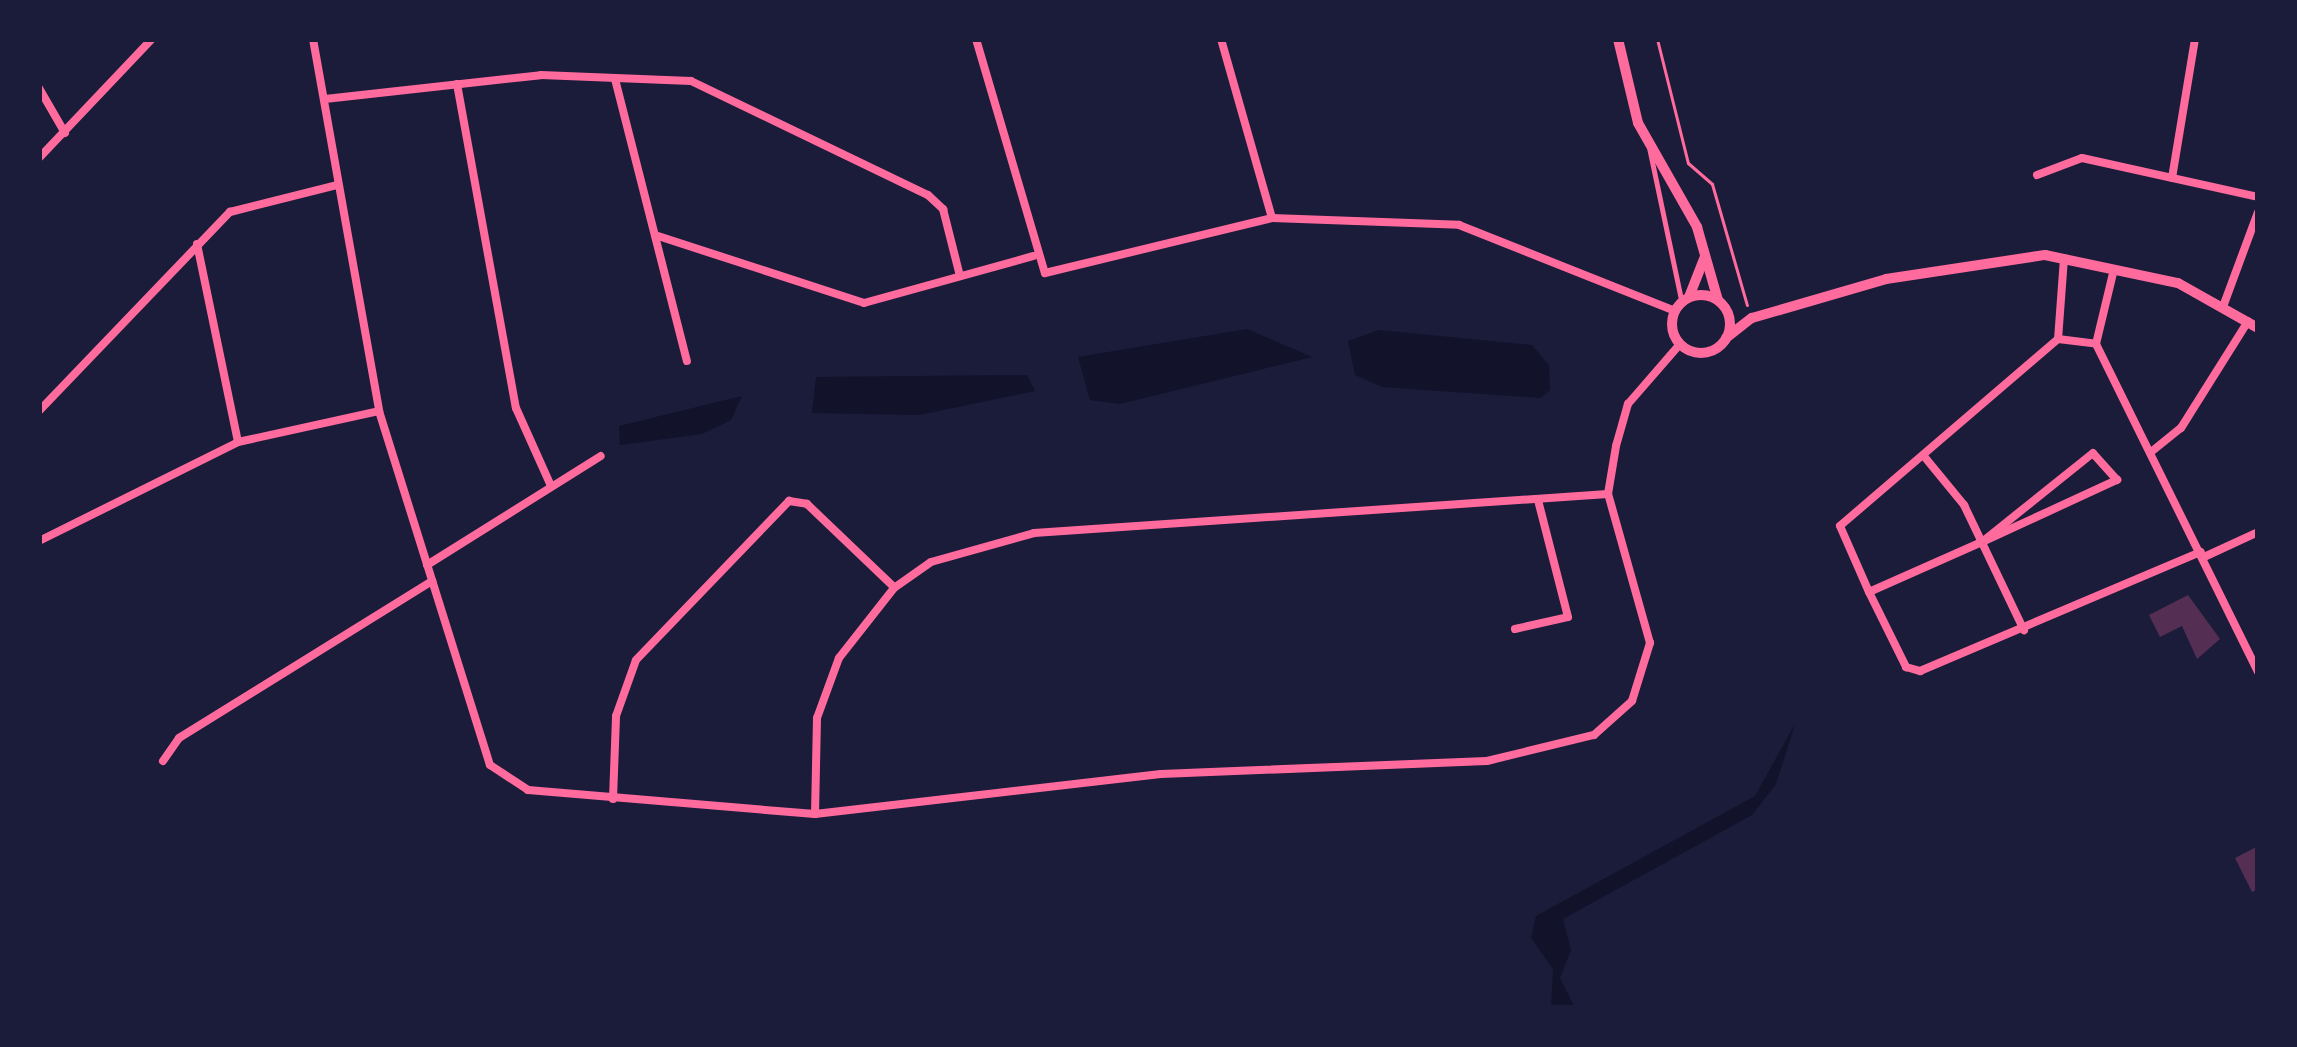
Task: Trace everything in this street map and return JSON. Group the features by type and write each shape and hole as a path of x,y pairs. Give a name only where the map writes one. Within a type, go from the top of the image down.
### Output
{"street":[{"path":"39,158 152,39"},
{"path":"313,39 379,411 453,646 504,780 614,799 814,814 1161,774 1487,761 1594,735 1632,700 1650,643 1608,494 1628,404 1680,344 1682,303 1704,259"},
{"path":"976,39 1034,256 1045,272 1272,218 1459,225 1682,303 1721,304 1752,319"},
{"path":"1221,39 1272,218"},
{"path":"1618,39 1650,150 1704,259 1721,304 1726,338"},
{"path":"2172,178 2194,39"},
{"path":"325,99 541,75 691,81 928,195 943,209 960,276"},
{"path":"615,80 687,362"},
{"path":"457,84 516,408 551,486"},
{"path":"39,88 65,133"},
{"path":"2037,175 2082,158 2258,197"},
{"path":"39,411 197,243 262,198 337,184"},
{"path":"2224,304 2258,212"},
{"path":"655,236 864,303 1034,256"},
{"path":"197,243 238,442"},
{"path":"2065,255 2058,339 1840,526 1906,667 1920,671 2258,532"},
{"path":"1680,344 1708,352 1752,319 1946,264 2065,255 2115,265 2224,304 2254,324 2181,428 2151,452"},
{"path":"2115,265 2096,344 2258,672"},
{"path":"2058,339 2096,344"},
{"path":"39,541 238,442 379,411"},
{"path":"1869,592 1982,542 2117,480 2093,453 1982,542"},
{"path":"1923,455 1982,542 2024,630"},
{"path":"427,566 601,456"},
{"path":"814,814 818,710 839,658 894,588 931,562 1034,533 1608,494"},
{"path":"1515,629 1568,617 1538,500"},
{"path":"614,799 616,716 636,660 789,501 808,504 894,588"},
{"path":"164,761 179,738 432,580"}],"lane":[{"path":"1650,150 1682,303"}],"path":[{"path":"1657,39 1688,163 1712,184 1752,319"}],"shaded area":[{"path":"1247,329 1312,357 1120,404 1090,400 1078,357"},
{"path":"1379,330 1532,345 1549,365 1550,390 1541,398 1382,387 1355,375 1348,341"},
{"path":"1027,375 1035,391 919,415 812,413 816,377"},
{"path":"742,396 731,420 702,434 620,445 619,426"},
{"path":"1795,724 1776,784 1752,815 1563,919 1571,950 1560,978 1575,1008 1551,1008 1553,969 1531,938 1536,916 1755,796"}],"building":[{"path":"2188,595 2220,639 2197,659 2182,626 2160,637 2149,615"},
{"path":"2258,846 2258,889 2252,892 2235,858"}]}
